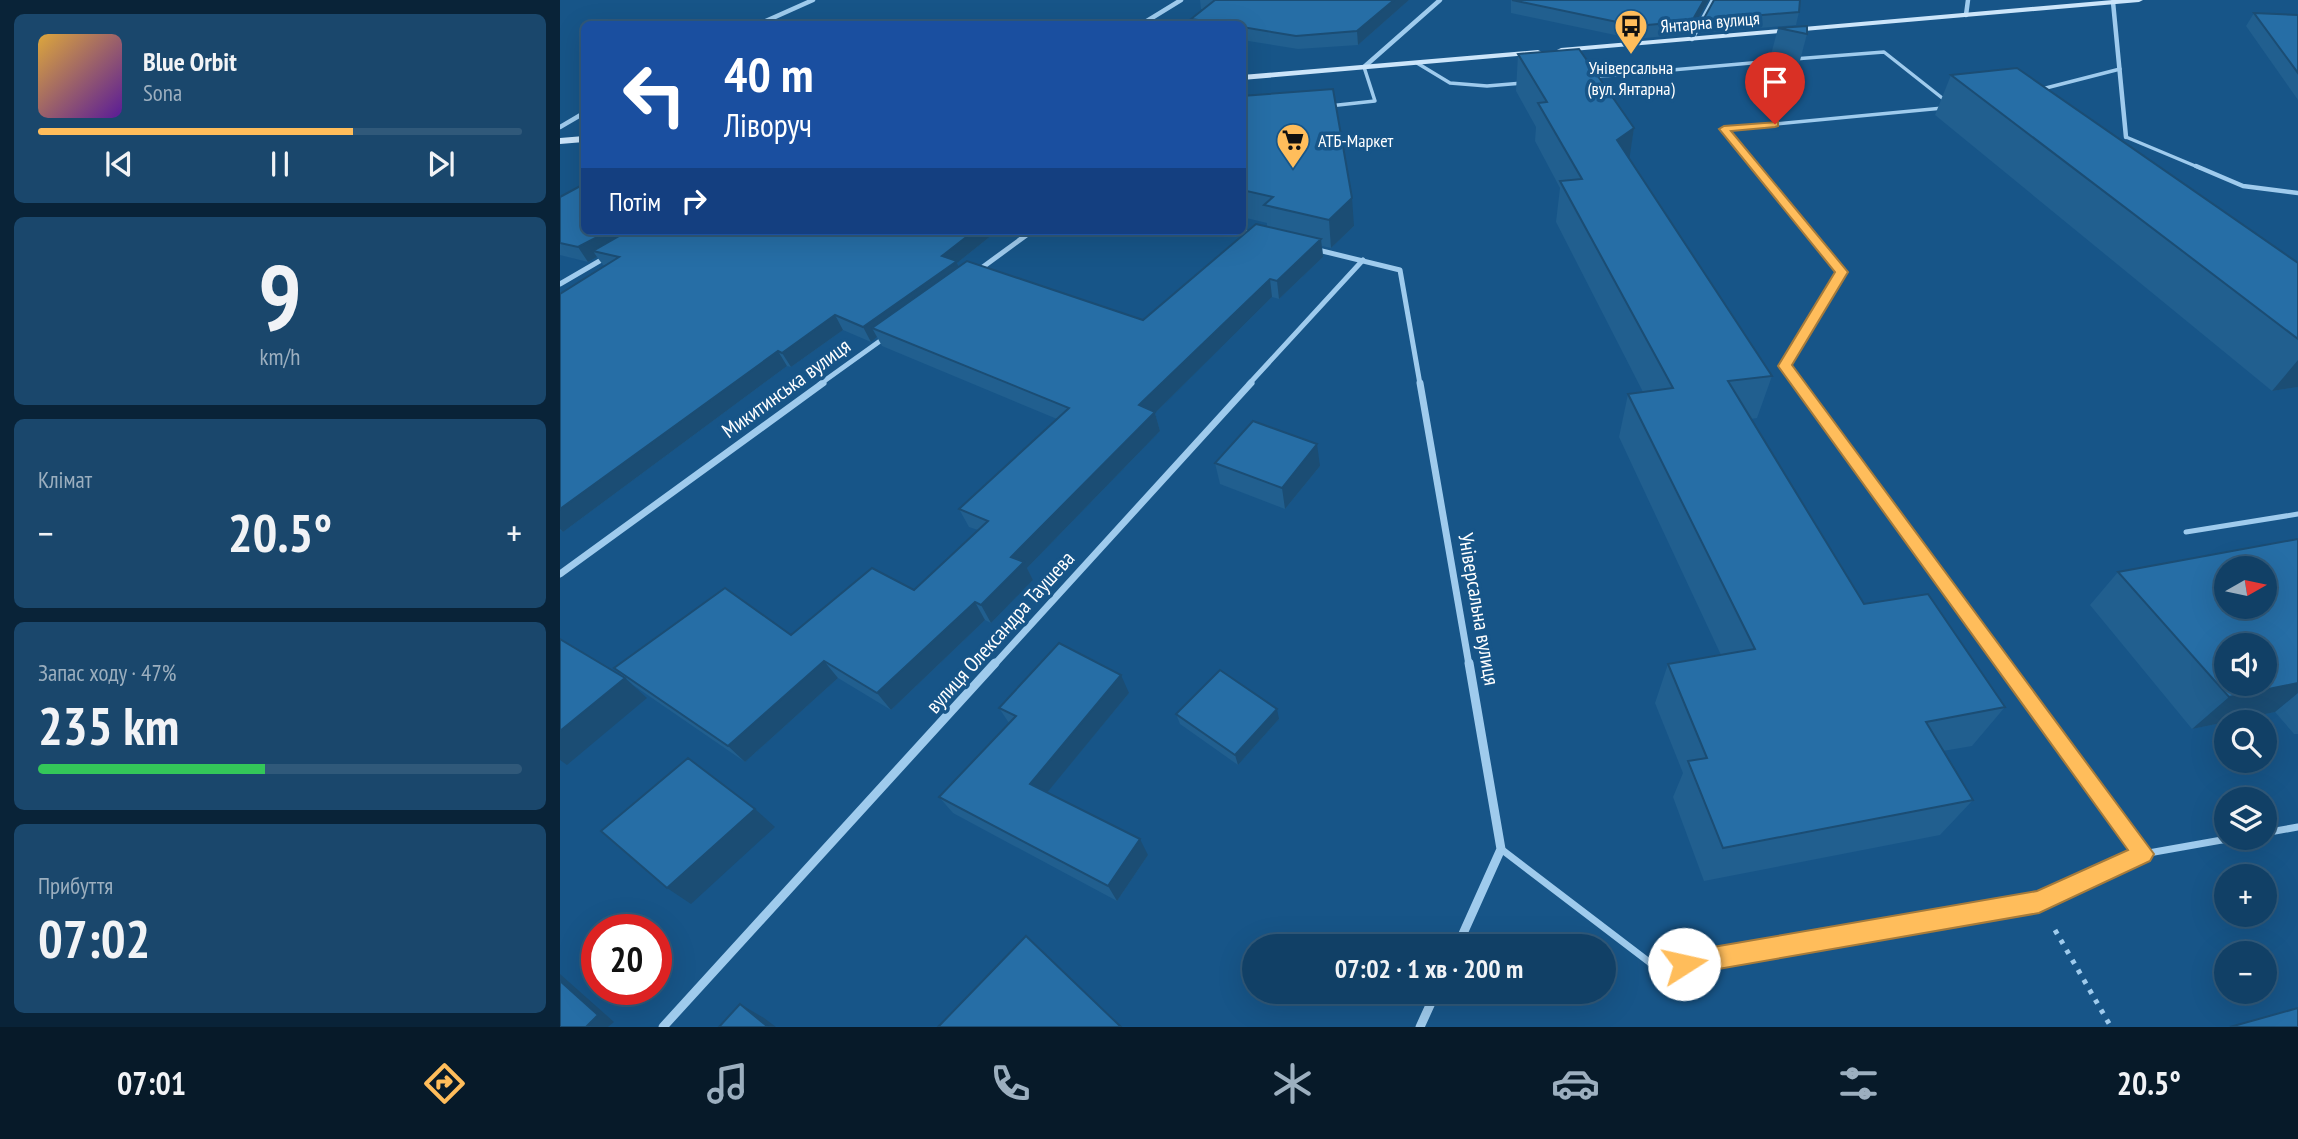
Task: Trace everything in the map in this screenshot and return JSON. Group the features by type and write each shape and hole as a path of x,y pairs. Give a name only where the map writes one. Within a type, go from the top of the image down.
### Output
{"main road":[{"name":"Янтарна вулиця","path":"1246,78 2139,0"},
{"path":"560,141 581,139"}],"street":[{"path":"766,21 813,0"},
{"path":"1147,21 1181,0"},
{"path":"1364,67 1440,0"},
{"path":"1692,39 1713,0"},
{"path":"1966,15 1968,0"},
{"path":"2113,2 2126,136"},
{"path":"560,127 581,115"},
{"path":"1246,233 1263,237"},
{"path":"965,280 1027,235"},
{"path":"1300,246 1363,260"},
{"path":"560,284 618,251"},
{"name":"Універсальна вулиця","path":"1363,260 1400,270 1501,849"},
{"name":"вулиця Олександра Таушева","path":"663,1027 1363,260"},
{"name":"Микитинська вулиця","path":"560,574 897,329"},
{"path":"1463,934 1501,849"},
{"path":"1420,1027 1431,1004"}],"lane":[{"path":"1788,60 1884,52 1954,107 1724,129 1842,272 1785,366 2143,854"},
{"path":"1583,78 1774,61"},
{"path":"1417,62 1450,83 1487,86 1528,82"},
{"path":"1323,106 1375,101 1364,67"},
{"path":"2039,90 2120,69"},
{"path":"2126,136 2244,186 2298,193"},
{"path":"2186,532 2298,514"},
{"path":"2277,831 2298,827"},
{"path":"1501,849 1657,968 2039,902 2143,854 2214,841"}],"path":[{"path":"2039,902 2111,1027"}],"building":[{"path":"1215,0 1394,0 1357,31 1296,36 1246,28 1246,21 1191,19"},
{"path":"1512,0 1704,0 1692,21 1636,26"},
{"path":"1714,0 1800,0 1799,12 1703,20"},
{"path":"2254,13 2298,15 2298,73"},
{"path":"1807,26 1807,34 1778,28"},
{"path":"1579,49 1634,128 1617,140 1772,376 1728,381 1864,604 1928,594 2005,707 1926,722 1973,800 1723,848 1688,761 1707,758 1668,664 1755,649 1628,394 1673,388 1560,181 1582,179 1538,103 1547,102 1518,54"},
{"path":"2017,68 2298,263 2298,339 1951,75"},
{"name":"АТБ-Маркет","path":"1333,89 1352,198 1329,220 1264,205 1273,197 1246,191 1246,96"},
{"path":"581,186 581,235 601,235 578,247 560,243 560,197"},
{"path":"1256,224 1321,239 1277,281 1270,279 1139,405 1155,412 1011,557 1024,562 981,605 975,602 877,693 824,661 728,746 614,668 725,588 791,635 872,568 914,590 988,521 959,509 1069,408 872,328 967,261 1143,320"},
{"path":"621,235 969,235 942,256 957,261 863,327 835,315 782,353 778,351 560,509 560,294 619,257 593,251"},
{"path":"1253,421 1317,444 1282,488 1215,463"},
{"path":"2298,539 2298,683 2277,687 2277,633 2214,633 2214,680 2118,572"},
{"path":"560,639 625,678 560,731"},
{"path":"1059,643 1121,675 1030,784 1140,839 1108,886 939,797 1016,716 999,708"},
{"path":"1220,670 1277,709 1235,755 1176,714"},
{"path":"688,758 755,809 667,888 601,831"},
{"path":"1026,936 1121,1027 938,1027"},
{"path":"560,981 581,1000 581,1005 587,1005 598,1015 586,1027 560,1027"},
{"path":"740,1004 768,1027 719,1027"},
{"path":"2298,1008 2298,1027 2230,1027"}],"place":[{"name":"Універсальна (вул. Янтарна)","path":"1631,56"},
{"name":"АТБ-Маркет","path":"1293,170"}],"route":[{"path":"1684,964 2039,902 2143,854 1785,366 1842,272 1724,129 1775,124"}]}
